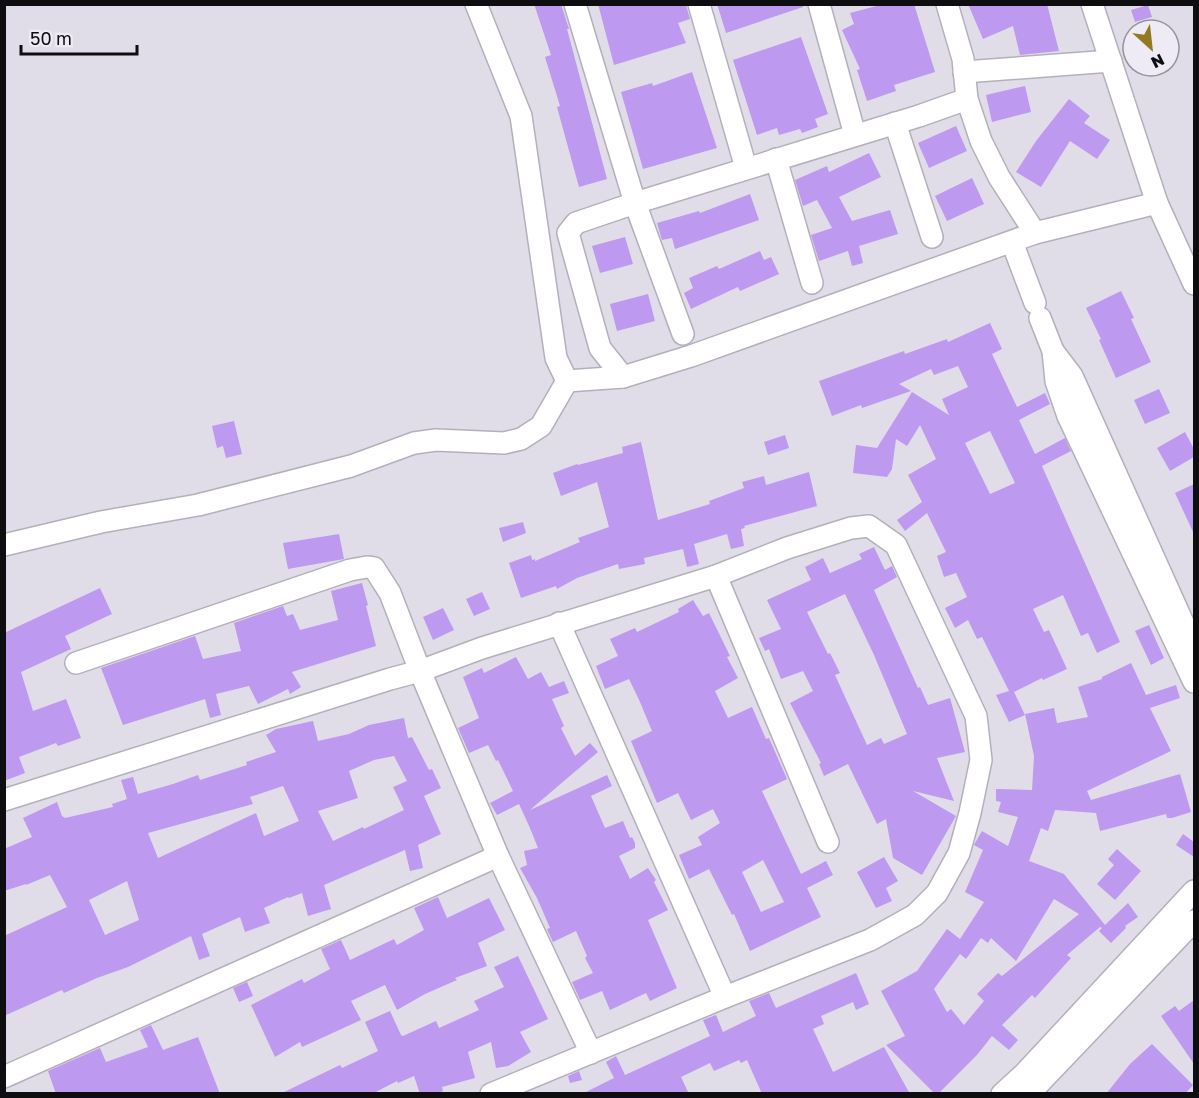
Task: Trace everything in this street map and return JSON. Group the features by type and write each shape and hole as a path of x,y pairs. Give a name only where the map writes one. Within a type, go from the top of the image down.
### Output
{"street":[{"path":"476,4 521,116 556,358 567,381"},
{"path":"575,4 635,203 682,334"},
{"path":"699,4 746,168"},
{"path":"819,4 855,135"},
{"path":"947,4 963,59 966,99 981,141 999,177 1035,233"},
{"path":"1092,4 1157,203 1194,284"},
{"path":"964,72 1111,61"},
{"path":"623,377 600,348 568,233 576,223 966,99"},
{"path":"895,123 932,237"},
{"path":"776,159 812,283"},
{"path":"567,381 623,377 690,356 1035,233 1157,203"},
{"path":"1012,242 1053,351 1072,376 1177,627 1194,682"},
{"path":"4,545 100,522 198,505 351,466 414,443 436,440 504,443 521,439 541,426 567,381"},
{"path":"4,800 420,671 559,623 716,576 787,548 851,528 869,526 881,534 896,545 976,716 981,760 959,853 937,893 915,915 870,940 491,1094"},
{"path":"76,663 350,570 374,568 390,593 420,671 498,856 591,1053"},
{"path":"716,576 828,842"},
{"path":"559,623 725,997"},
{"path":"1177,627 1194,647"},
{"path":"4,1077 498,856"},
{"path":"1002,1094 1025,1073 1194,891"},
{"path":"1029,1094 1194,921"}],"building":[{"path":"534,4 561,4 607,179 579,187 557,107 560,106 545,57 551,55"},
{"path":"598,4 686,5 690,19 678,23 686,43 614,65"},
{"path":"717,4 803,4 803,7 726,33"},
{"path":"884,4 914,4 935,72 894,85 896,91 867,101 857,70 860,69 842,30 854,24 850,13"},
{"path":"968,4 1047,4 1059,51 1020,55 1013,26 983,39"},
{"path":"1148,5 1152,17 1134,18 1131,10"},
{"path":"801,37 828,114 815,119 818,127 802,133 800,129 779,135 777,128 757,135 733,60"},
{"path":"692,72 717,148 643,169 621,92 652,83 653,86"},
{"path":"1025,86 1031,112 992,122 986,95"},
{"path":"1069,99 1090,116 1084,123 1110,140 1097,159 1070,141 1041,187 1016,172 1036,141"},
{"path":"956,126 967,151 929,168 918,143"},
{"path":"869,153 881,177 839,197 852,221 890,210 898,234 859,246 863,263 852,266 848,251 819,261 811,235 832,228 817,200 803,206 795,180 827,166 829,172"},
{"path":"972,178 984,204 947,221 935,196"},
{"path":"750,194 759,220 675,249 672,238 662,240 657,223 699,211 700,213"},
{"path":"625,237 633,264 600,273 592,246"},
{"path":"760,251 764,260 771,257 779,274 740,291 738,287 691,309 684,293 693,288 689,278 717,266 719,269"},
{"path":"1121,291 1151,362 1116,378 1086,308"},
{"path":"648,294 655,321 617,331 610,304"},
{"path":"990,323 1002,349 992,354 1017,407 1045,393 1050,404 1019,420 1035,454 1065,438 1071,451 1042,466 1120,642 1097,653 1088,633 1081,636 1063,595 1033,609 1044,632 1049,630 1067,669 1014,692 1025,715 1009,722 996,695 1009,691 982,637 977,639 968,620 955,628 945,608 967,597 956,573 944,577 937,556 946,552 927,513 905,531 897,520 922,502 908,475 936,459 920,425 907,446 896,439 892,469 887,477 853,473 856,445 877,448 912,392 949,415 942,399 968,387 958,366 934,375 931,369 899,384 911,391 832,416 819,381 904,351 905,354 947,339 948,342","holes":["990,431 1015,483 990,494 965,443"]},
{"path":"1159,389 1170,413 1145,424 1134,400"},
{"path":"234,421 242,454 226,458 223,446 217,448 212,426"},
{"path":"1185,432 1194,449 1194,457 1170,471 1157,448"},
{"path":"785,435 789,448 768,455 764,442"},
{"path":"641,442 658,520 710,504 709,501 744,488 742,482 764,476 766,485 809,472 817,506 744,526 745,528 741,529 744,546 731,549 727,534 694,544 699,564 687,567 683,549 644,558 645,564 619,569 618,564 577,578 557,589 556,586 521,598 509,563 531,555 532,560 535,559 535,561 580,542 578,538 609,527 597,482 561,496 553,473 577,464 623,453 622,447"},
{"path":"1194,484 1194,534 1175,493"},
{"path":"523,522 526,533 503,542 499,528"},
{"path":"339,534 344,559 288,569 283,543"},
{"path":"874,547 885,570 892,566 897,577 874,590 918,688 920,687 928,705 950,698 965,752 937,758 954,801 913,791 956,816 922,875 893,858 886,819 877,824 848,764 824,776 819,764 821,763 790,703 813,691 803,671 781,679 769,649 765,651 759,638 781,629 767,600 811,580 805,567 823,558 830,573 862,559 859,554","holes":["845,594 874,655 907,734 884,744 881,738 867,745 835,675 840,673 807,612"]},
{"path":"362,583 376,646 292,672 301,687 290,694 288,689 258,704 249,686 216,694 221,715 210,718 205,699 123,725 101,668 195,636 203,659 241,651 234,623 283,606 287,616 293,614 300,630 338,620 331,591"},
{"path":"100,588 112,614 65,636 71,649 21,672 33,711 66,699 81,738 58,746 56,743 19,757 25,773 4,781 4,633"},
{"path":"482,592 490,609 474,616 466,599"},
{"path":"693,600 703,616 709,613 738,678 715,691 728,718 752,707 766,739 769,738 787,779 762,791 801,874 826,861 833,875 807,888 821,917 750,951 734,914 732,915 709,869 689,879 679,855 702,845 698,837 720,823 713,809 691,820 678,793 657,803 631,741 652,731 640,702 629,679 605,689 596,666 618,656 610,639 635,628 637,632 679,612 678,609","holes":["763,860 784,902 761,912 742,872"]},
{"path":"443,608 454,630 433,640 423,617"},
{"path":"1149,625 1164,658 1151,665 1135,631"},
{"path":"516,657 528,679 541,672 549,687 564,681 569,693 552,699 564,726 561,728 575,756 590,743 598,752 530,810 607,775 612,786 591,796 605,828 623,821 630,838 632,837 635,843 635,848 619,856 630,879 648,868 656,880 654,882 668,910 648,920 677,988 650,1001 646,993 610,1010 602,991 580,1000 572,982 593,973 576,931 553,942 547,929 550,928 537,898 520,868 527,865 524,851 538,848 530,828 519,804 497,815 490,803 513,791 488,745 469,753 458,728 479,718 463,677 482,668 484,673"},
{"path":"1131,663 1146,695 1176,685 1180,698 1150,708 1171,751 1087,791 1091,800 1180,774 1191,812 1172,818 1167,818 1166,814 1100,831 1096,813 1055,810 1048,831 1041,828 1029,861 1064,874 1105,925 1128,903 1138,917 1125,926 1126,928 1111,943 1099,931 1102,928 1100,927 1067,955 1071,958 1035,998 1032,995 1002,1025 1018,1040 1009,1050 992,1036 977,1055 938,1094 935,1094 886,1045 905,1036 881,991 917,971 947,929 960,939 984,902 965,892 983,850 974,845 982,831 1008,846 1018,817 998,812 1001,802 996,801 996,789 1032,790 1034,756 1025,714 1054,708 1057,723 1088,717 1078,687 1102,679","holes":["1054,899 1079,914 1002,976 998,973 977,994 984,1001 964,1025 951,1009 947,1012 934,989 960,954 966,959 981,938 988,943 991,938 1016,961"]},
{"path":"404,718 408,738 412,737 441,788 424,796 441,834 418,845 423,868 410,871 405,850 324,885 331,909 308,916 302,893 288,897 264,908 270,923 245,932 240,917 202,934 210,956 199,960 191,936 128,967 64,993 62,990 4,1016 4,936 67,907 50,875 4,891 4,849 32,837 23,818 57,802 65,818 113,807 112,804 127,799 121,780 133,777 138,794 198,775 200,780 247,765 246,762 276,752 266,735 276,729 313,721 318,741 349,734 369,725","holes":["394,756 407,781 393,787 404,810 333,841 318,811 358,798 349,771 374,760","283,786 299,821 264,836 256,813 158,858 148,833 253,804 250,797","127,881 139,920 105,935 89,900"]},
{"path":"1183,834 1194,842 1194,857 1176,845"},
{"path":"1117,849 1141,871 1115,900 1097,884 1114,865 1108,859"},
{"path":"884,857 898,881 886,888 892,901 876,908 857,872"},
{"path":"438,897 447,918 489,898 505,930 478,943 487,966 455,978 457,980 397,1010 385,985 351,1001 361,1020 302,1047 300,1042 275,1057 251,1005 302,979 304,983 330,969 321,949 341,940 350,960 394,939 397,945 424,930 414,908"},
{"path":"518,956 548,1019 520,1032 531,1052 508,1066 496,1068 491,1042 468,1052 475,1078 442,1087 443,1091 436,1094 420,1094 414,1076 398,1083 397,1081 372,1094 280,1094 340,1065 342,1068 378,1051 365,1022 390,1011 403,1036 436,1021 439,1028 479,1010 474,1001 504,987 494,967"},
{"path":"856,973 869,1004 856,1010 853,1002 821,1016 824,1024 813,1029 833,1072 884,1047 910,1094 762,1094 747,1060 741,1063 739,1060 714,1071 710,1063 681,1077 689,1094 582,1094 614,1078 606,1062 616,1056 625,1075 710,1036 703,1020 716,1015 723,1032 756,1016 749,1001 769,993 776,1008"},
{"path":"247,982 253,996 239,1002 233,988"},
{"path":"1194,1000 1194,1064 1161,1016 1175,1006 1179,1011"},
{"path":"151,1025 163,1050 198,1037 220,1094 56,1094 48,1071 100,1048 106,1062 148,1047 140,1030"},
{"path":"1152,1044 1193,1085 1185,1094 1106,1094 1130,1064"},
{"path":"579,1071 582,1080 570,1083 568,1076"}]}
